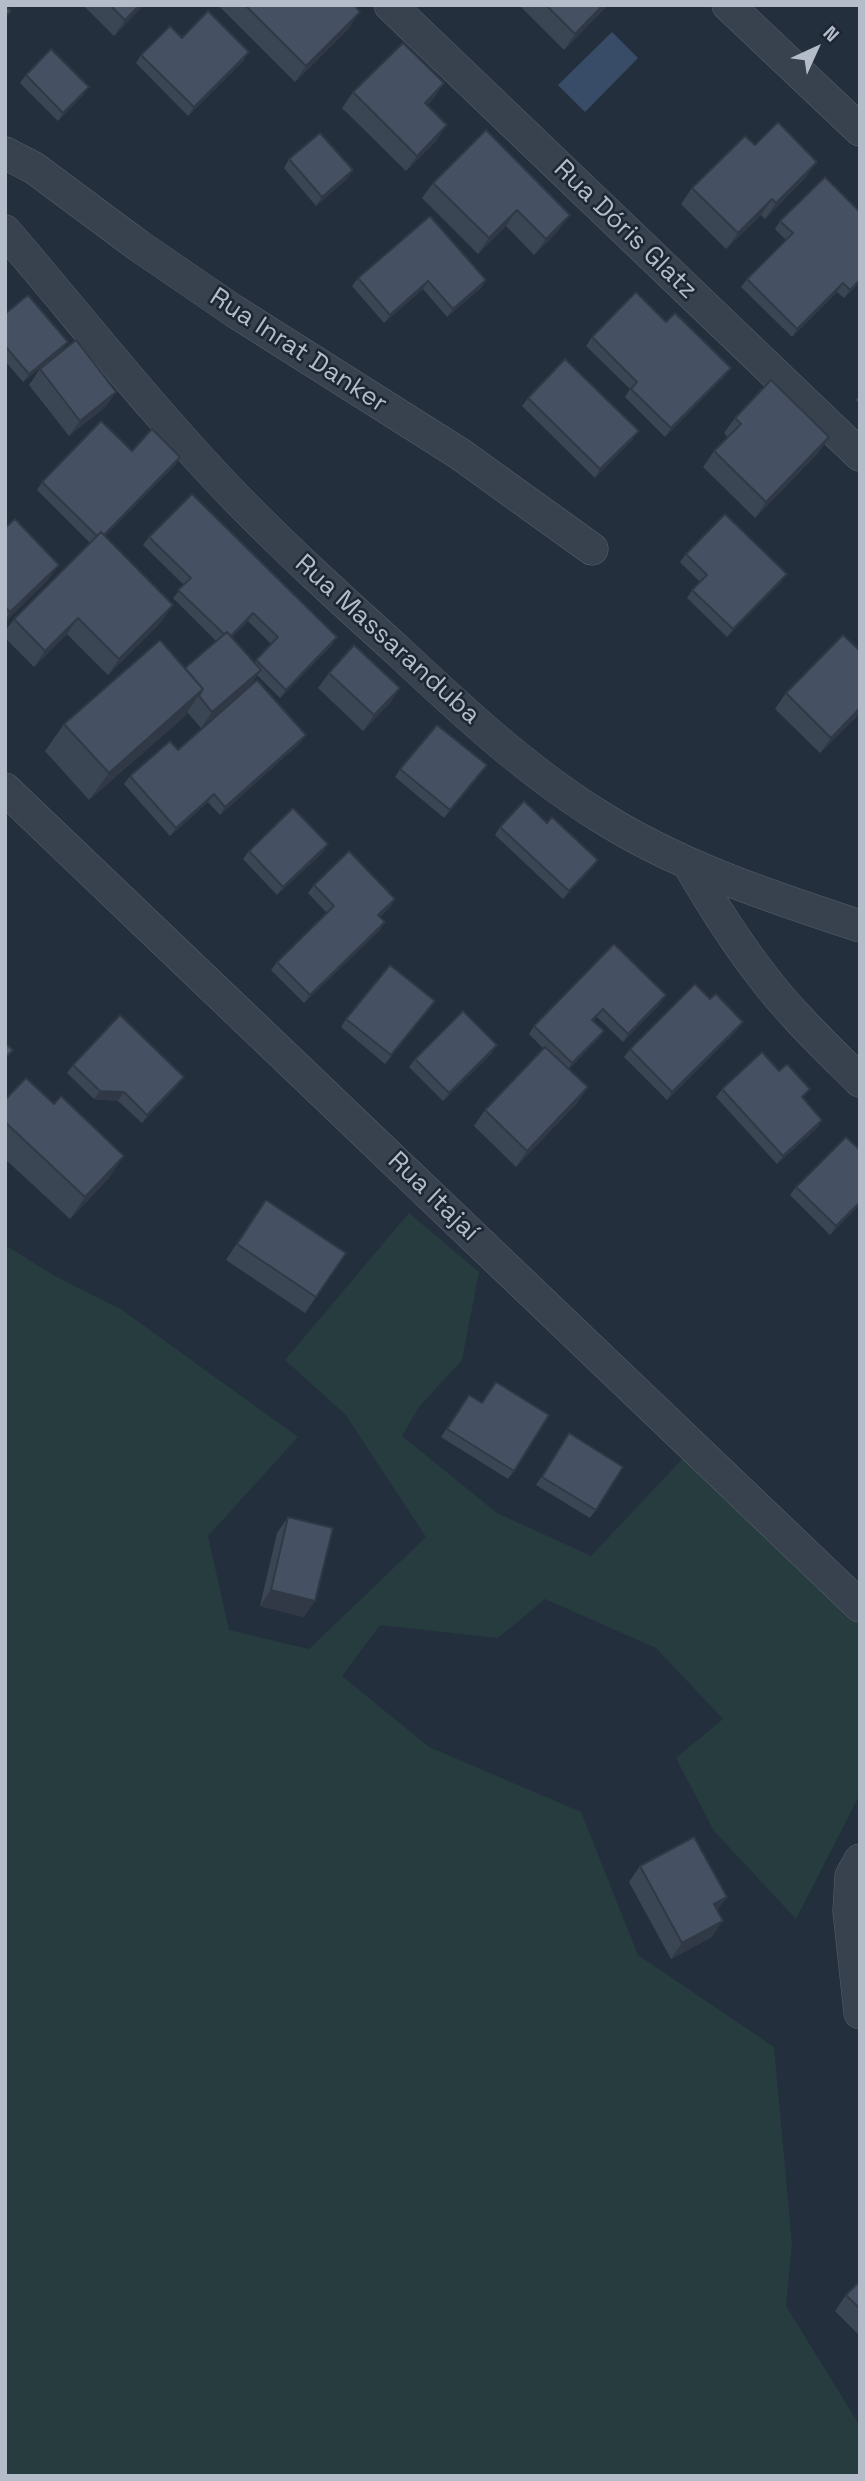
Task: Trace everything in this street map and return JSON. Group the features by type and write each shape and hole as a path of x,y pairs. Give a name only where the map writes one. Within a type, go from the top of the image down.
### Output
{"street":[{"name":"Rua Dóris Glatz","path":"390,5 860,455"},
{"path":"728,5 860,130"},
{"name":"Rua Inrat Danker","path":"5,153 34,168 139,246 234,311 460,454 592,549"},
{"name":"Rua Massaranduba","path":"10,245 241,503 432,683 546,779 597,815 688,863 774,898 860,926"},
{"name":"Rua Itajaí","path":"5,789 860,1606"},
{"path":"688,863 723,922 761,975 816,1037 860,1081"},
{"path":"860,1860 851,1876 849,1912 860,2013"}],"green space":[{"path":"409,1213 479,1272 462,1360 419,1407 402,1436 497,1513 591,1556 686,1455 860,1619 860,1794 796,1919 714,1831 676,1758 723,1719 656,1648 545,1599 498,1638 380,1625 342,1676 429,1747 581,1812 638,1955 774,2047 792,2244 786,2306 860,2426 860,2476 5,2476 5,1245 55,1276 122,1310 298,1437 208,1536 229,1630 309,1649 426,1537 345,1414 285,1360"}],"water":[{"path":"612,32 638,58 585,112 558,85"}],"building":[{"path":"110,5 140,5 125,20"},
{"path":"245,5 354,5 360,12 306,66"},
{"path":"546,5 603,5 575,34"},
{"path":"5,6 11,11 5,17"},
{"path":"208,11 249,52 194,107 141,55 170,26 182,38"},
{"path":"403,43 444,83 425,103 447,125 417,156 353,92"},
{"path":"51,49 89,87 63,113 26,75"},
{"path":"778,122 817,162 776,203 772,199 738,233 692,188 745,136 755,145"},
{"path":"486,130 570,215 546,239 517,210 489,238 433,183"},
{"path":"320,133 353,170 322,197 289,159"},
{"path":"825,177 860,212 860,280 850,290 843,283 797,329 747,279 793,233 780,221"},
{"path":"430,216 486,280 453,309 428,281 390,315 358,278"},
{"path":"636,292 666,322 675,313 731,368 671,428 631,389 637,382 592,337"},
{"path":"28,295 68,342 29,374 5,346 5,314"},
{"path":"76,340 116,392 80,421 40,369"},
{"path":"565,359 639,431 600,469 528,398"},
{"path":"771,380 829,437 766,502 714,451 741,424 735,418"},
{"path":"101,421 132,451 152,429 180,457 104,535 101,532 97,536 42,482"},
{"path":"192,494 337,637 286,690 256,660 278,637 253,613 231,636 227,632 224,634 178,590 191,578 149,537"},
{"path":"725,514 787,574 733,629 692,590 707,575 686,554"},
{"path":"15,519 59,565 10,612 5,607 5,528"},
{"path":"101,532 173,605 119,659 78,618 45,651 14,619"},
{"path":"227,632 261,670 212,712 199,696 203,689 185,668"},
{"path":"843,635 860,651 860,708 831,738 786,693"},
{"path":"160,640 203,689 109,773 64,724"},
{"path":"354,645 400,688 374,715 329,673"},
{"path":"257,680 306,735 225,807 214,794 176,828 130,776 170,741 178,750"},
{"path":"437,725 487,765 450,810 400,769"},
{"path":"524,801 547,823 552,817 598,860 569,891 500,827"},
{"path":"293,808 328,844 283,887 249,851"},
{"path":"349,851 395,899 378,915 385,922 310,995 277,962 334,906 314,885"},
{"path":"614,944 666,995 628,1034 603,1009 592,1020 604,1031 572,1063 534,1026"},
{"path":"390,965 435,1001 391,1055 346,1019"},
{"path":"695,984 710,999 716,994 743,1022 672,1092 630,1049"},
{"path":"463,1011 497,1045 449,1093 415,1059"},
{"path":"120,1015 184,1077 147,1115 124,1092 100,1091 73,1065"},
{"path":"5,1043 13,1050 5,1058"},
{"path":"545,1047 588,1087 527,1151 485,1110"},
{"path":"762,1052 779,1071 787,1064 810,1089 802,1097 822,1120 783,1156 722,1089"},
{"path":"26,1078 54,1104 61,1096 124,1156 85,1197 5,1122 5,1100"},
{"path":"846,1137 860,1150 860,1202 836,1226 796,1187"},
{"path":"266,1200 346,1253 316,1297 237,1244"},
{"path":"496,1382 549,1415 514,1471 447,1429 469,1395 482,1403"},
{"path":"569,1433 623,1467 596,1510 542,1477"},
{"path":"288,1517 333,1528 315,1601 271,1590"},
{"path":"694,1837 727,1897 714,1904 723,1921 682,1943 640,1866"},
{"path":"860,2281 860,2309 846,2295"}]}
